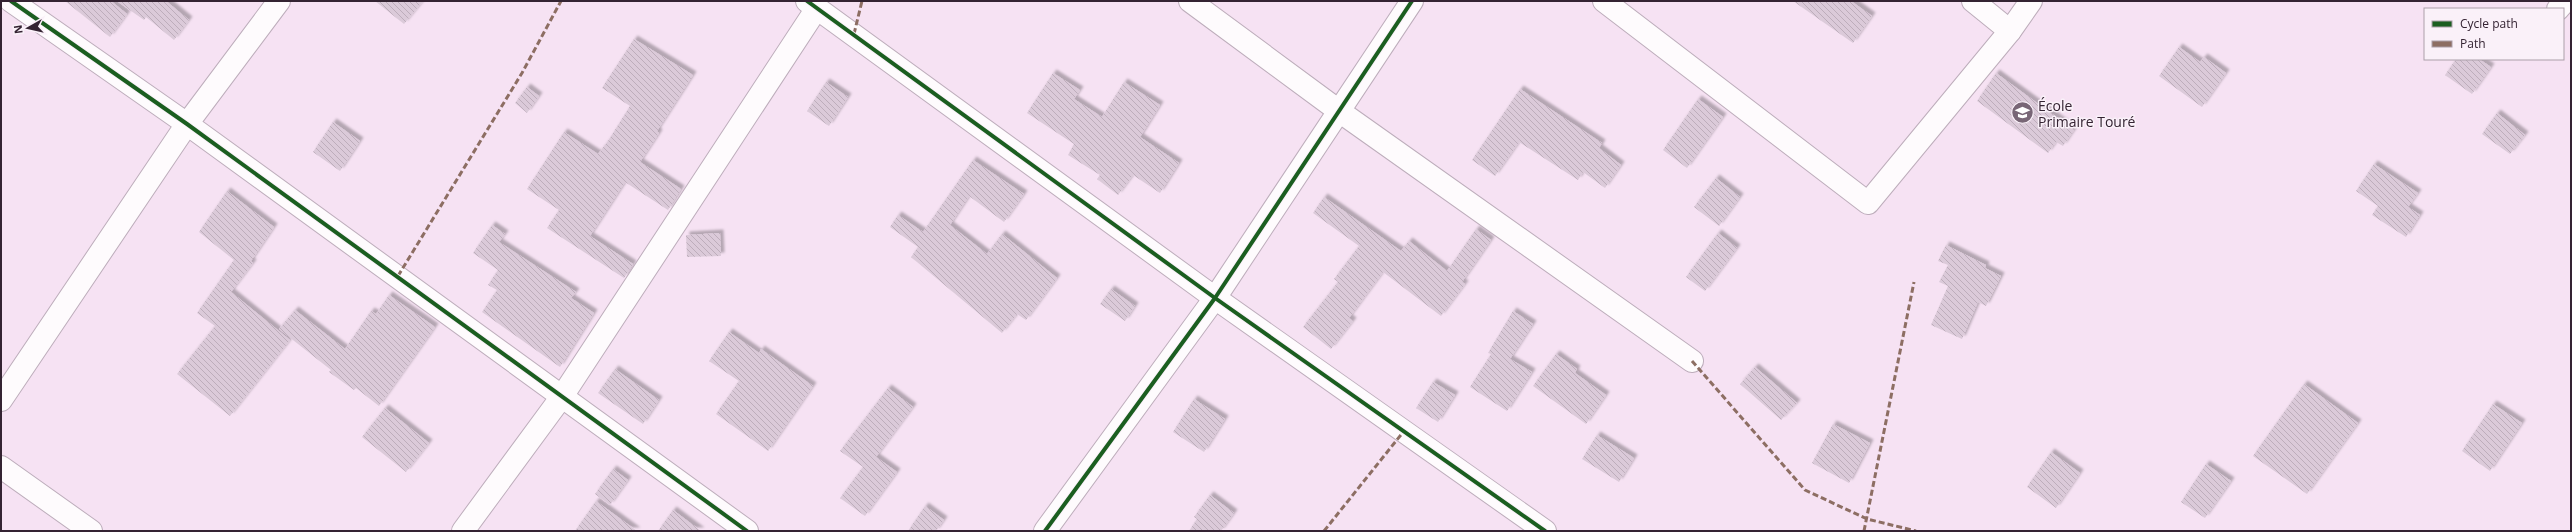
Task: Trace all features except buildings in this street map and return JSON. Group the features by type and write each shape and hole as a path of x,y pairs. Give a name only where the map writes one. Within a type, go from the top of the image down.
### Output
{"street":[{"path":"11,1 187,124 563,395 747,531"},
{"path":"1,400 187,124 279,1"},
{"path":"1190,1 1339,111 1692,361"},
{"path":"1044,531 1215,298 1412,1"},
{"path":"1604,1 1868,203 2010,31 2031,1"},
{"path":"1973,1 2010,31"},
{"path":"464,531 563,395 812,5 1215,298 1546,531"},
{"path":"1,467 91,531"}],"marked path":[{"path":"398,276 522,73 561,1"},
{"path":"854,34 862,1"},
{"path":"1864,531 1914,282"},
{"path":"1692,361 1805,490 1867,519 1916,531"},
{"path":"1324,531 1404,431"}],"cycle path":[{"path":"11,1 187,124 747,531"},
{"path":"807,1 1215,298 1545,531"},
{"path":"1045,531 1215,298 1412,1"}],"place":[{"name":"École Primaire Touré","path":"2023,113"}]}
